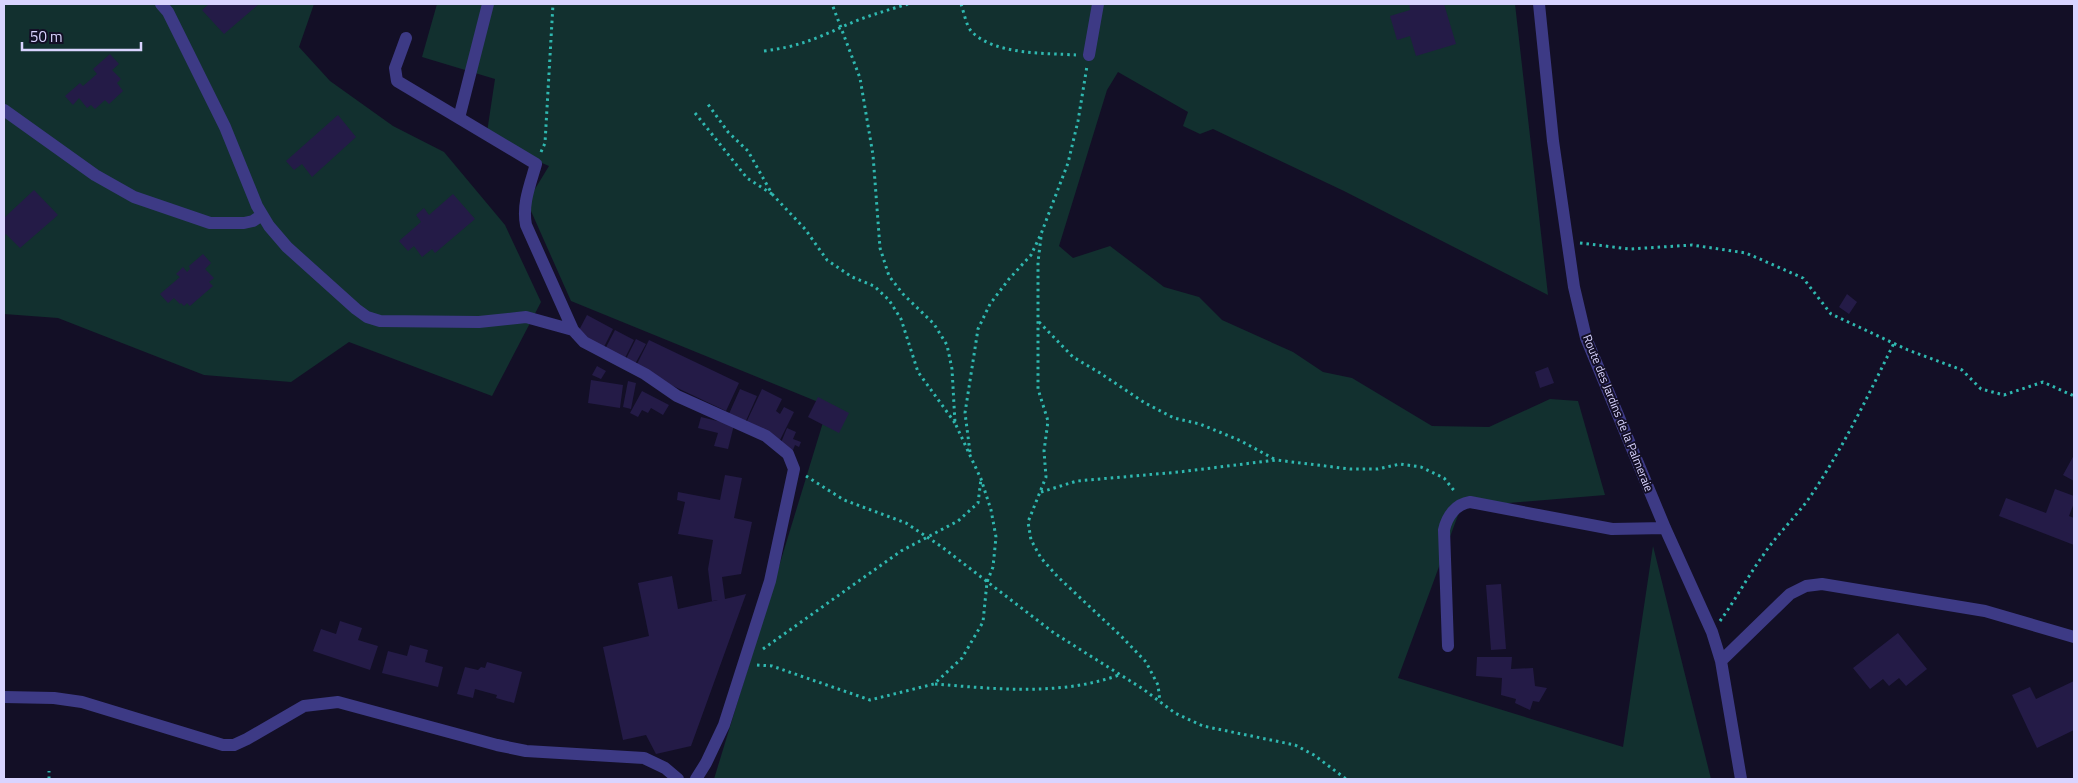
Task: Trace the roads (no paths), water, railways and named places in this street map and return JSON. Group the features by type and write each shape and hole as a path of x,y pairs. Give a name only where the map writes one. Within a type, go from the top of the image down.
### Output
{"street":[{"path":"161,4 168,12 225,127 262,215 287,247 367,317 380,321 398,322 479,322 526,317 572,330"},
{"path":"459,118 488,4"},
{"path":"1089,55 1098,4"},
{"name":"Route des Jardins de la Palmeraie","path":"1539,4 1553,141 1567,241 1574,287 1586,338 1664,528 1712,632 1721,661 1741,779"},
{"path":"406,38 396,68 397,82 536,164 524,203 523,211 526,225 572,330 584,342 644,374 677,396 766,436 788,454 794,469 770,581 724,725 706,763 696,779"},
{"path":"4,110 95,175 134,197 210,223 244,223 253,221 262,215"},
{"path":"1448,646 1444,530 1446,522 1463,503 1470,502 1498,507 1612,530 1664,528"},
{"path":"1721,661 1790,594 1806,586 1822,584 1985,611 2074,637"},
{"path":"4,697 54,698 82,702 228,745 234,745 247,740 304,706 338,702 497,745 526,751 644,758 665,768 678,779"}]}
